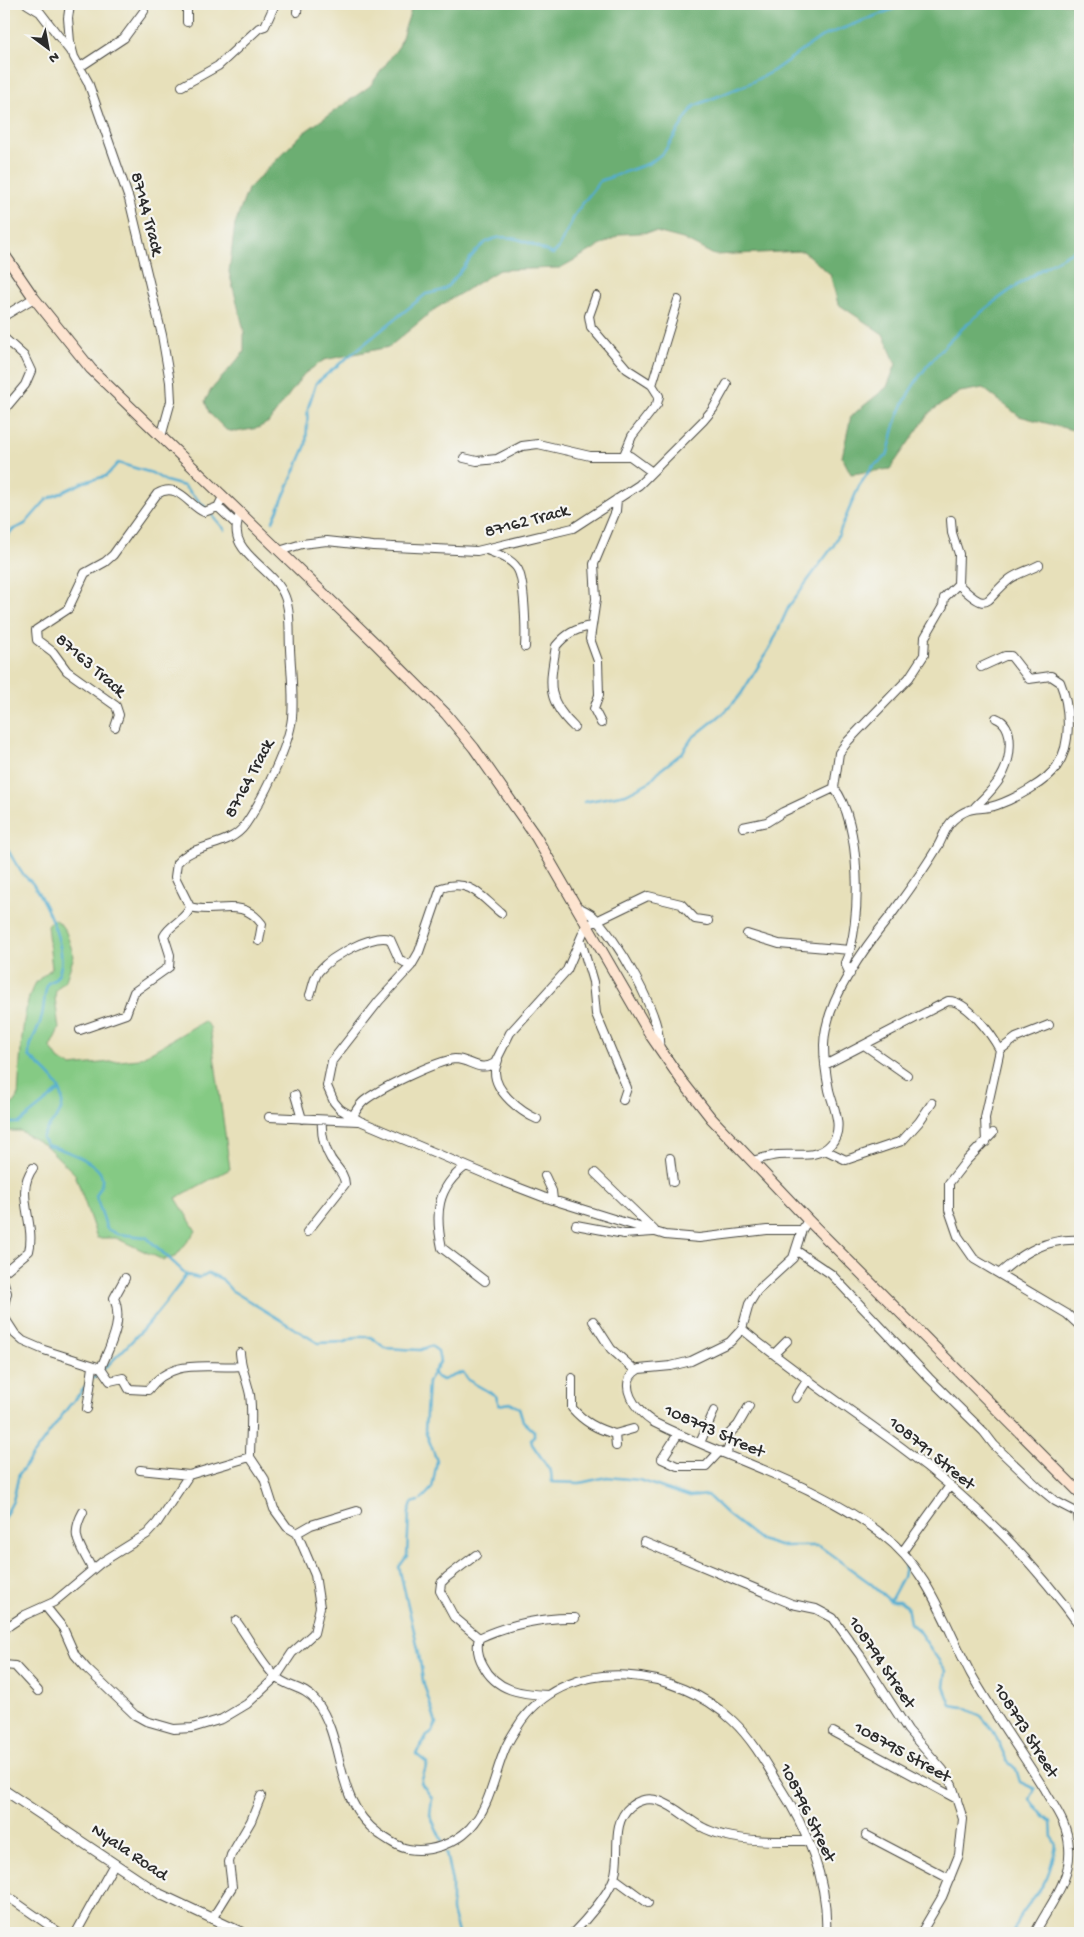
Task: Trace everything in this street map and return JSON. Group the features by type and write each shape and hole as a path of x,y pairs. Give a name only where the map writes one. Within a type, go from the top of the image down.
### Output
{"main road":[{"path":"4,254 34,298 91,369 421,688 474,748 520,813 659,1048 711,1118 808,1220 1080,1493"}],"street":[{"path":"27,4 40,12 74,56"},
{"name":"87144 Track","path":"70,4 68,34 74,56 88,82 129,198 162,335 170,382 170,401 161,437"},
{"path":"187,4 187,22"},
{"path":"182,86 218,66 259,28 266,26 275,4"},
{"path":"297,12 298,4"},
{"path":"80,67 124,38 144,11"},
{"path":"596,296 588,316 591,327 627,369 652,385 659,396 659,400 636,430 624,455"},
{"path":"4,316 34,298"},
{"path":"652,385 678,300"},
{"path":"4,338 24,356 31,371 24,385 4,410"},
{"name":"87162 Track","path":"279,551 302,544 327,541 461,552 487,550 518,540 573,528 617,499 652,472 708,415 727,384"},
{"path":"464,458 476,462 497,459 522,446 538,444 586,455 624,455 634,458 652,472"},
{"name":"87163 Track","path":"115,727 119,715 116,706 67,671 53,652 38,642 35,637 36,630 68,609 85,573 105,562 113,555 157,494 165,490 174,491 204,512 218,507"},
{"path":"223,497 218,507 236,524 240,514"},
{"path":"601,723 594,710 599,695 598,661 591,643 591,626 596,599 594,564 616,511 617,499"},
{"path":"850,974 845,963 855,930 853,838 840,796 834,788 842,748 909,678 924,654 925,637 943,606 944,598 958,584 959,554 952,533 951,520"},
{"name":"87164 Track","path":"190,907 175,877 177,863 192,851 231,837 246,824 286,747 292,718 288,606 278,583 247,553 236,536 236,524"},
{"path":"487,550 506,558 519,571 526,628 524,647"},
{"path":"958,584 973,599 981,602 987,601 1012,577 1040,565"},
{"path":"574,727 556,706 551,690 556,646 569,633 578,628 591,626"},
{"path":"752,1161 778,1155 808,1156 825,1150 835,1139 837,1120 825,1065 824,1044 833,1006 850,974 878,931 907,895 952,821 968,809 991,807 1014,798 1057,768 1064,751 1068,710 1064,690 1057,678 1050,676 1029,679 1015,658 1011,656 1004,656 981,667"},
{"path":"975,807 1001,777 1007,763 1008,730 1002,720 996,718"},
{"path":"742,827 767,822 789,808 834,788"},
{"path":"501,914 475,888 455,886 441,888 419,952 411,966 400,976 341,1047 329,1069 329,1094 340,1109 360,1122 554,1200 674,1237 699,1238 767,1230 802,1230"},
{"path":"352,1117 366,1099 417,1072 452,1060 481,1068 488,1067 494,1063 510,1033 567,970 581,942 586,926 652,896 677,902 694,919 708,921"},
{"path":"575,905 597,920 614,943 641,988 659,1034 659,1048"},
{"path":"80,1030 126,1014 134,992 169,967 170,954 164,936 169,928 188,912 190,907 207,910 235,908 250,911 262,924 259,941"},
{"path":"747,934 779,944 850,950"},
{"path":"310,995 318,971 331,960 374,939 390,939 400,959 411,966"},
{"path":"581,942 593,982 596,1014 626,1088 623,1100"},
{"path":"825,1065 951,1000 972,1014 991,1032 1000,1050 991,1097 986,1109 986,1142"},
{"path":"1000,1050 1016,1038 1049,1024"},
{"path":"864,1045 907,1075"},
{"path":"499,1056 495,1073 502,1090 525,1114 537,1119"},
{"path":"295,1096 302,1119"},
{"path":"825,1150 846,1160 902,1141 928,1111 932,1103"},
{"path":"269,1117 360,1122"},
{"path":"307,1232 345,1184 345,1180 331,1159 322,1137 322,1120"},
{"path":"993,1133 967,1160 950,1183 949,1210 958,1236 974,1259 1067,1314 1080,1326"},
{"path":"670,1158 674,1182"},
{"path":"466,1166 448,1182 440,1202 438,1217 440,1240 442,1248 485,1281"},
{"path":"4,1272 29,1251 31,1227 25,1192 26,1182 33,1168"},
{"path":"595,1173 655,1232"},
{"path":"545,1176 554,1200"},
{"path":"593,1321 611,1349 636,1371 671,1366 725,1346 742,1329 749,1304 757,1291 787,1264 797,1251 802,1230 808,1220"},
{"path":"576,1225 624,1234 655,1232"},
{"path":"1000,1273 1018,1257 1046,1243 1080,1240"},
{"path":"797,1251 831,1274 929,1378 984,1432 994,1445 1038,1487 1056,1501 1079,1514 1080,1536"},
{"path":"87,1409 90,1388 116,1329 119,1310 114,1298 125,1278"},
{"path":"4,1283 7,1293 4,1305"},
{"path":"4,1317 15,1334 23,1341 98,1371 110,1381 123,1378 129,1389 148,1390 158,1377 177,1368 241,1366"},
{"name":"108791 Street","path":"742,1329 808,1380 902,1448 949,1487 1007,1539 1055,1593 1080,1626"},
{"path":"774,1354 787,1341"},
{"path":"46,1607 63,1628 75,1654 87,1669 135,1715 159,1726 174,1729 192,1728 222,1719 247,1704 276,1677 287,1659 314,1633 319,1614 318,1586 297,1533 287,1527 278,1516 264,1478 250,1457 252,1418 250,1396 241,1366 240,1353"},
{"name":"108793 Street","path":"636,1371 628,1388 636,1407 653,1422 836,1504 861,1519 903,1551 937,1603 972,1675 1026,1760 1066,1829 1069,1867 1035,1933"},
{"path":"572,1378 572,1408 580,1418 596,1428 615,1434 633,1429"},
{"path":"796,1398 808,1380"},
{"path":"678,1434 662,1459 677,1466 706,1466 723,1453 730,1444 726,1437 738,1425 749,1406"},
{"path":"700,1443 714,1411"},
{"path":"615,1434 616,1446"},
{"path":"140,1470 188,1475 250,1457"},
{"path":"4,1629 25,1615 46,1607 92,1569 147,1534 157,1523 188,1475"},
{"path":"903,1551 949,1487"},
{"path":"297,1533 310,1525 357,1511"},
{"path":"83,1512 76,1528 76,1534 92,1569"},
{"name":"108794 Street","path":"644,1542 792,1604 816,1609 833,1618 908,1730 943,1770 952,1784 963,1819 959,1855 950,1879 921,1933"},
{"path":"476,1555 441,1583 440,1591 454,1617 479,1638"},
{"path":"479,1638 506,1628 546,1620 574,1618"},
{"path":"236,1621 276,1677"},
{"path":"479,1638 477,1644 479,1658 495,1682 514,1691 548,1695"},
{"path":"4,1665 15,1666 38,1691"},
{"name":"108796 Street","path":"276,1677 305,1690 320,1708 328,1723 340,1769 356,1812 373,1829 394,1844 419,1850 434,1849 468,1830 477,1819 505,1747 523,1719 548,1695 566,1684 585,1679 627,1676 653,1679 670,1684 706,1701 732,1721 745,1734 784,1793 807,1841 824,1892 826,1933"},
{"name":"108795 Street","path":"833,1732 957,1800"},
{"name":"Nyala Road","path":"4,1790 160,1894 243,1933"},
{"path":"212,1919 232,1887 229,1862 231,1855 251,1822 261,1796"},
{"path":"578,1932 614,1878 620,1821 630,1807 646,1800 662,1802 701,1827 726,1836 758,1841 807,1841"},
{"path":"866,1835 950,1879"},
{"path":"76,1933 114,1864"},
{"path":"614,1878 648,1902"},
{"path":"4,1894 60,1933"}],"green space":[{"path":"413,4 1080,4 1080,432 1019,416 983,388 960,392 930,412 890,469 851,474 842,457 851,416 887,387 896,364 883,334 838,304 830,274 803,251 714,255 683,239 656,232 621,234 560,268 499,270 435,309 389,347 324,360 304,374 269,422 258,428 236,432 226,430 209,413 205,401 211,390 244,352 244,330 229,272 235,224 248,189 303,133 370,86 399,46"},
{"path":"53,919 59,922 66,932 74,956 66,980 56,990 55,998 59,1029 50,1047 59,1060 71,1066 139,1059 204,1021 210,1027 230,1169 176,1198 196,1231 175,1257 163,1260 116,1238 97,1238 75,1174 46,1146 20,1131 4,1131 4,1110 15,1102 18,1097 22,1038 30,993 35,984 52,968 47,926"}],"waterway":[{"path":"273,521 306,445 308,408 316,383 426,294 444,289 483,245 492,239 503,237 522,240 553,254 558,249 577,211 600,181 650,163 664,152 694,106 746,85 773,71 821,37 906,4"},
{"path":"584,802 626,794 649,782 659,771 682,753 692,738 726,711 741,694 771,646 789,606 834,545 859,486 872,467 887,456 898,416 911,389 929,364 950,340 1001,297 1028,278 1080,247"},
{"path":"50,498 84,482 106,476 118,463 152,473 164,480"},
{"path":"166,481 184,486 205,507"},
{"path":"4,541 12,530 25,524 47,499"},
{"path":"212,515 225,530"},
{"path":"4,844 21,872 39,893 52,921 61,951 61,965 57,976 48,983 41,1019 29,1051 29,1056 54,1081 62,1096 60,1112 42,1138 47,1145 71,1153 97,1168 101,1174 102,1183 96,1196 107,1229 117,1234 146,1237 187,1275 199,1278 208,1273 222,1279 231,1290 318,1343 345,1342 357,1337 371,1337 385,1348 420,1350 431,1346 438,1351 440,1362 428,1382 425,1430 437,1461 432,1488 421,1500"},
{"path":"4,1123 19,1123 60,1090"},
{"path":"94,1378 143,1329 186,1275"},
{"path":"433,1372 436,1377 443,1380 463,1372 468,1380 496,1396 499,1405 510,1403 519,1408 523,1421 534,1431 534,1437 531,1439 532,1444 551,1472 552,1482 580,1483 607,1477 639,1480 690,1497 707,1495 728,1515 760,1540 779,1546 819,1546 870,1583 890,1601 900,1601 907,1606 910,1623 918,1630 946,1671 944,1687 951,1705 963,1707 981,1716 993,1730 1007,1761 1016,1769 1020,1782 1035,1789 1030,1799 1034,1806 1051,1822 1052,1838 1056,1845 1050,1869 1044,1883 1018,1921 1014,1933"},
{"path":"4,1518 13,1501 19,1474 69,1406 88,1384"},
{"path":"418,1501 412,1503 409,1512 407,1556 399,1567 418,1648 423,1681 436,1723 433,1732 426,1737 416,1754 427,1763 421,1783 432,1798 430,1815 442,1841"},
{"path":"890,1601 903,1577 905,1566"},
{"path":"446,1853 452,1882 452,1911 458,1933"}]}
